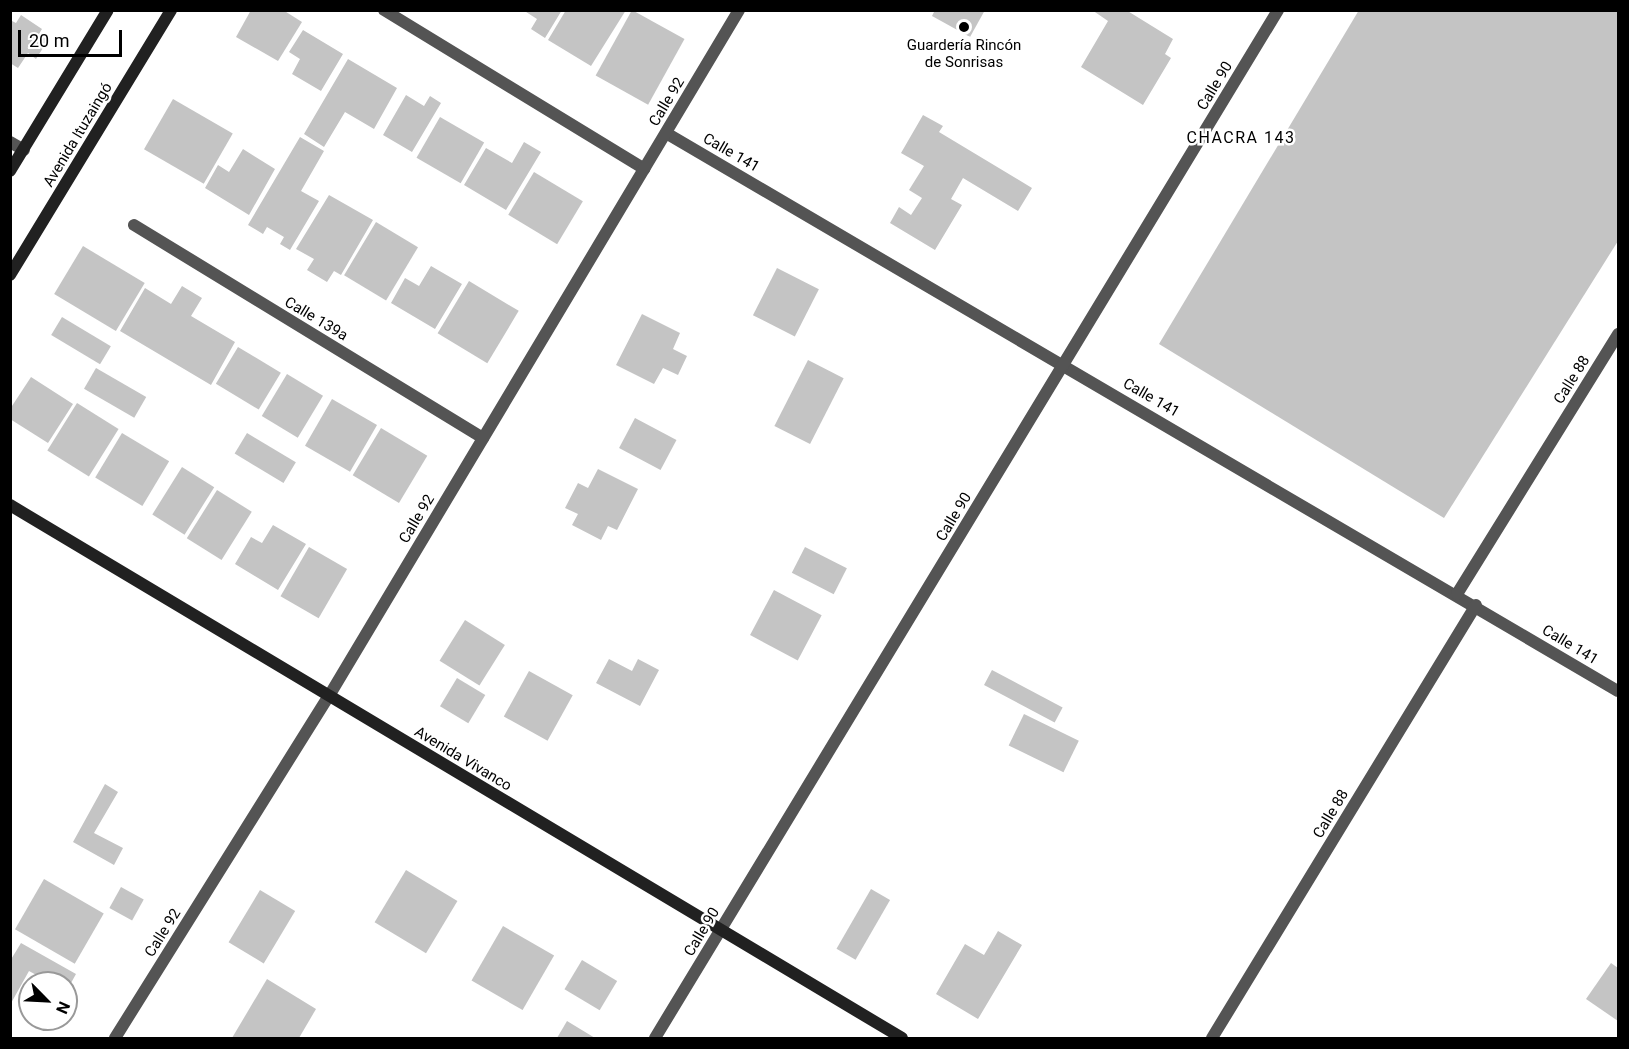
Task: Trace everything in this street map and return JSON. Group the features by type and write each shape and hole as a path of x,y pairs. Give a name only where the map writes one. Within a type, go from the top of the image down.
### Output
{"main road":[{"path":"10,171 108,10"},
{"name":"Avenida Ituzaingó","path":"10,275 171,10"},
{"name":"Avenida Vivanco","path":"10,505 902,1038"}],"street":[{"path":"384,10 644,169"},
{"name":"Calle 92","path":"115,1038 328,696 739,10"},
{"name":"Calle 90","path":"656,1038 1278,10"},
{"name":"Calle 141","path":"666,133 1476,605 1618,692"},
{"path":"10,142 24,150"},
{"name":"Calle 139a","path":"134,225 483,438"},
{"name":"Calle 88","path":"1457,594 1618,334"},
{"name":"Calle 88","path":"1212,1038 1476,605"}],"building":[{"path":"251,10 283,10 302,22 278,61 236,37"},
{"path":"523,10 562,10 545,38 531,29 537,19"},
{"path":"566,10 626,10 591,66 548,40"},
{"path":"632,10 684,39 648,105 596,76"},
{"name":"Guardería Rincón de Sonrisas","path":"935,10 985,10 970,37 932,16"},
{"path":"1092,10 1126,10 1173,39 1165,54 1171,58 1143,105 1081,67 1108,21"},
{"path":"1359,10 1618,10 1618,241 1444,518 1159,344"},
{"path":"21,15 42,29 39,34 48,40 36,59 28,53 18,68 10,63 10,20 16,23"},
{"path":"303,30 343,54 321,91 292,74 300,59 289,52"},
{"path":"348,59 397,88 374,129 345,112 324,147 304,134"},
{"path":"406,95 424,106 430,96 441,103 412,152 383,135"},
{"path":"173,99 233,134 204,184 144,149"},
{"path":"923,115 943,126 939,132 1032,188 1018,211 963,178 951,199 962,205 935,250 890,223 899,207 911,215 922,198 909,190 924,166 901,153"},
{"path":"440,117 484,142 461,183 416,158"},
{"path":"300,137 324,151 301,191 319,201 290,250 280,244 284,237 267,227 263,234 248,225"},
{"path":"524,142 541,152 506,210 464,185 486,148 512,163"},
{"path":"243,149 275,169 249,215 205,188 218,165 229,172"},
{"path":"534,172 583,201 557,244 508,215"},
{"path":"329,195 373,220 341,275 334,271 327,282 307,270 314,259 296,249"},
{"path":"376,222 418,247 386,300 344,275"},
{"path":"83,246 145,283 116,331 54,294"},
{"path":"431,266 462,284 435,329 391,303 405,278 419,286"},
{"path":"777,268 819,289 795,337 753,315"},
{"path":"469,281 519,311 487,363 438,333"},
{"path":"182,286 202,298 191,316 235,342 211,385 120,331 145,288 171,304"},
{"path":"642,314 680,333 673,349 687,356 678,375 663,368 654,384 616,365"},
{"path":"62,317 111,346 100,364 51,335"},
{"path":"238,347 281,373 259,410 216,384"},
{"path":"808,360 844,378 810,444 774,426"},
{"path":"96,368 146,397 134,418 84,389"},
{"path":"287,374 323,396 298,438 262,416"},
{"path":"31,377 73,404 48,443 10,419 10,409"},
{"path":"332,399 377,425 350,472 305,446"},
{"path":"77,403 119,429 89,476 47,450"},
{"path":"635,418 676,440 661,470 619,448"},
{"path":"381,428 427,456 399,503 353,475"},
{"path":"122,433 169,461 142,506 95,478"},
{"path":"247,433 296,462 283,483 235,454"},
{"path":"182,467 214,487 185,535 152,514"},
{"path":"598,469 638,489 617,530 608,526 601,540 572,525 578,514 565,508 578,483 588,488"},
{"path":"217,490 252,512 222,560 187,538"},
{"path":"273,525 306,544 278,590 235,564 251,537 262,543"},
{"path":"309,547 347,569 319,618 280,596"},
{"path":"805,547 847,568 834,594 792,573"},
{"path":"774,590 822,615 798,660 750,635"},
{"path":"465,620 505,645 479,686 440,661"},
{"path":"609,659 632,671 638,659 659,670 640,706 596,683"},
{"path":"992,670 1063,708 1055,723 984,685"},
{"path":"529,671 573,695 548,741 504,716"},
{"path":"457,678 485,695 468,723 440,706"},
{"path":"1024,714 1079,741 1063,772 1009,745"},
{"path":"105,784 118,792 94,833 123,848 114,865 73,842"},
{"path":"406,870 457,901 426,953 375,922"},
{"path":"44,879 104,914 75,964 15,929"},
{"path":"121,887 144,900 132,921 109,908"},
{"path":"871,889 890,900 856,960 836,949"},
{"path":"260,890 295,911 264,963 229,942"},
{"path":"503,926 554,955 523,1010 471,981"},
{"path":"998,931 1022,945 978,1019 936,994 965,944 984,955"},
{"path":"21,943 71,971 18,971 18,991 10,1005 10,961"},
{"path":"582,960 617,981 600,1010 564,989"},
{"path":"1611,963 1618,968 1618,1021 1586,999"},
{"path":"267,979 316,1009 299,1038 232,1038"},
{"path":"567,1021 595,1038 557,1038"}],"place":[{"name":"Guardería Rincón de Sonrisas","path":"964,27"}],"district":[{"name":"CHACRA 143","path":"1241,138"}]}
